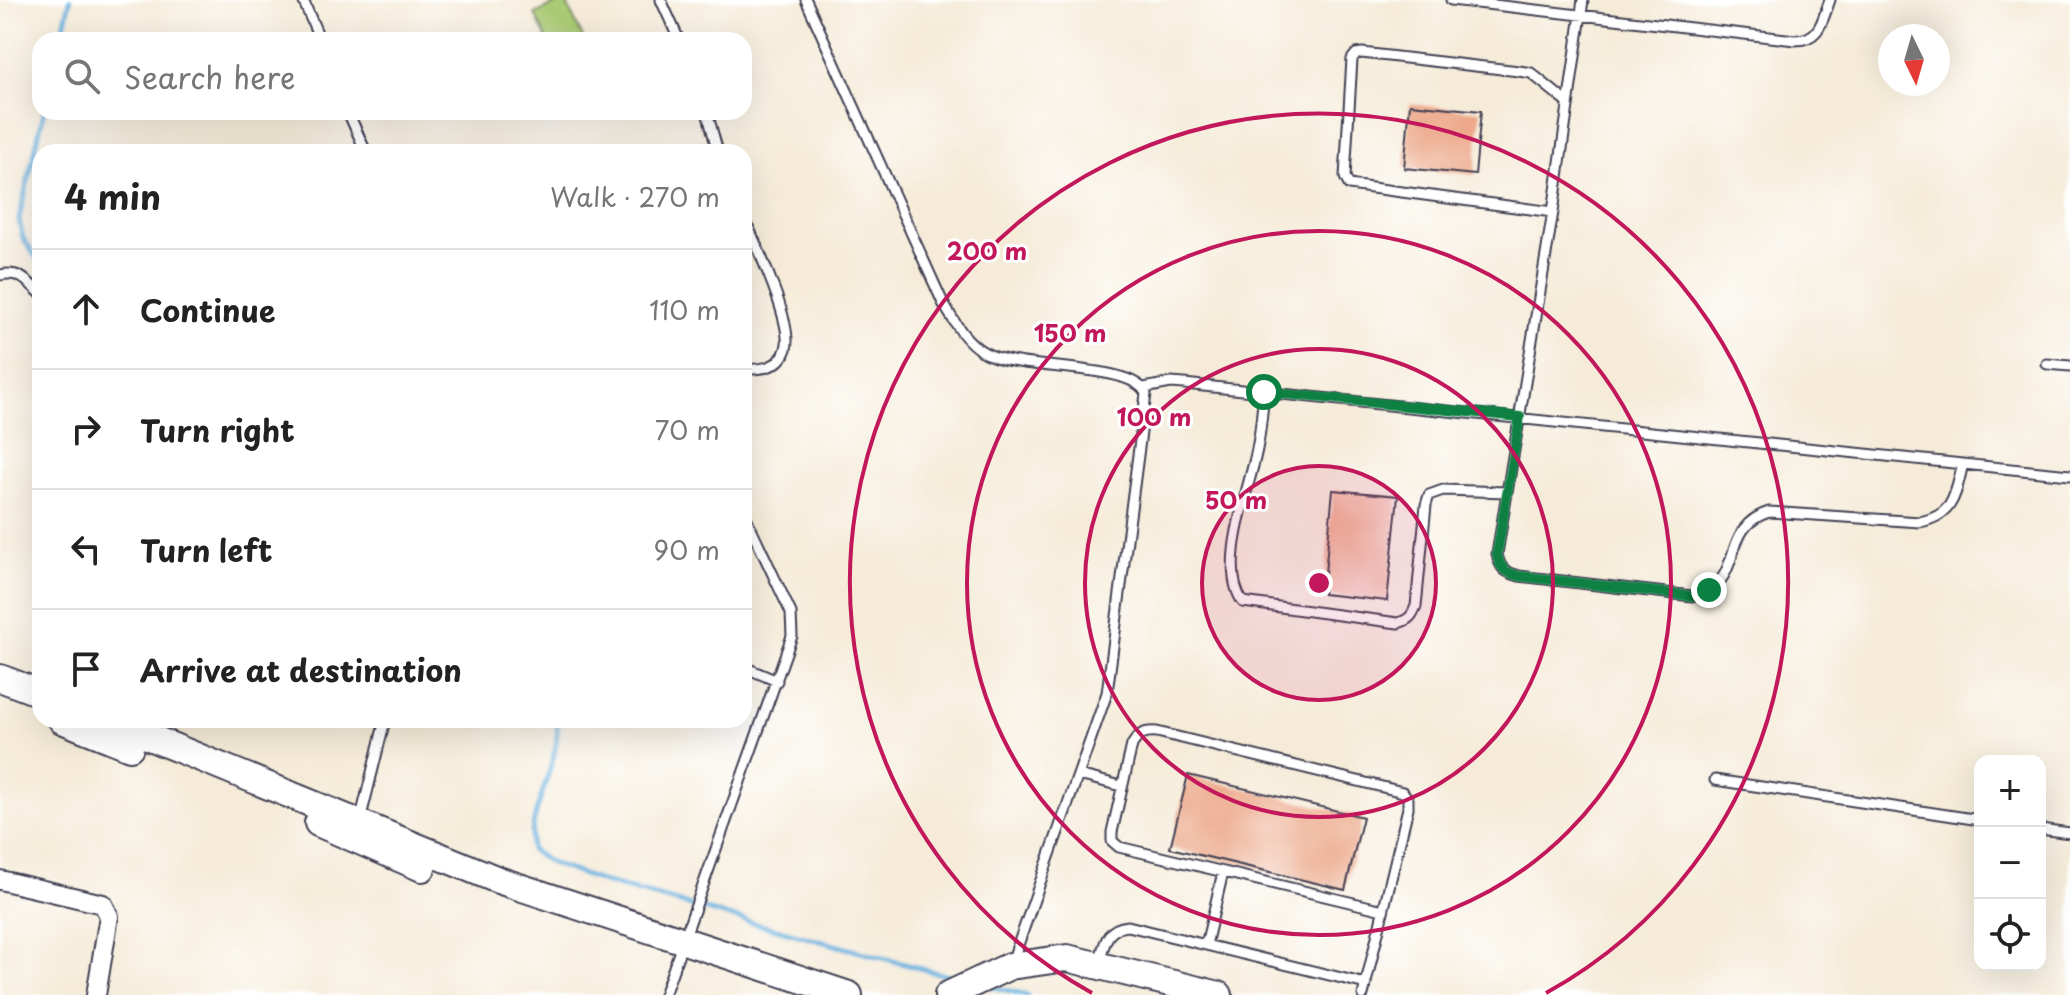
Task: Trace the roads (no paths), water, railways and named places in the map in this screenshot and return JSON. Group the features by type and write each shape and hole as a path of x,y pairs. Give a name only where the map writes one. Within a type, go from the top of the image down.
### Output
{"street":[{"path":"0,678 32,690"},
{"path":"0,696 32,709"},
{"path":"82,728 262,799 849,995"},
{"path":"126,728 357,830"},
{"path":"0,880 103,904 109,916 96,995"},
{"path":"683,940 792,995"},
{"path":"952,993 1003,969 1067,958 1219,995"},
{"path":"1053,961 1063,972 1160,995"}],"lane":[{"path":"303,0 317,32"},
{"path":"661,0 675,32"},
{"path":"806,0 943,303 979,350 1001,360 1104,373 1129,379 1144,388 1171,383 2070,475"},
{"path":"1451,0 1809,40 1821,23 1830,0"},
{"path":"1583,0 1553,212 1497,554 1499,566 1519,576 1692,596 1709,590 1722,578 1744,527 1753,517 1769,512 1920,522 1933,520 1947,512 1963,464"},
{"path":"1553,212 1349,185 1345,177 1352,59 1362,53 1531,73 1568,103"},
{"path":"352,120 362,144"},
{"path":"709,120 716,144"},
{"path":"752,236 788,336 782,358 771,366 752,370"},
{"path":"0,275 12,273 21,276 32,286"},
{"path":"2047,364 2070,366"},
{"path":"1003,969 1079,775 1107,693 1146,402 1144,388"},
{"path":"1264,392 1258,446 1235,544 1235,584 1243,602 1398,623 1407,621 1416,606 1429,495 1443,490 1507,492"},
{"path":"664,995 792,636 791,613 752,530"},
{"path":"752,670 777,681"},
{"path":"357,830 383,728"},
{"path":"1098,965 1109,932 1128,926 1364,990 1408,808 1408,799 1403,792 1392,787 1146,731 1132,745 1121,786 1112,832 1112,841 1119,847 1383,910"},
{"path":"1079,775 1121,786"},
{"path":"1715,780 1974,819"},
{"path":"2046,830 2070,833"},
{"path":"1206,945 1223,872"}],"waterway":[{"path":"63,32 70,0"},
{"path":"37,144 42,120"},
{"path":"32,163 19,219 23,238 32,251"},
{"path":"557,728 554,753 535,817 531,850 550,863 603,882 960,979"},
{"path":"989,986 1027,995"}]}
